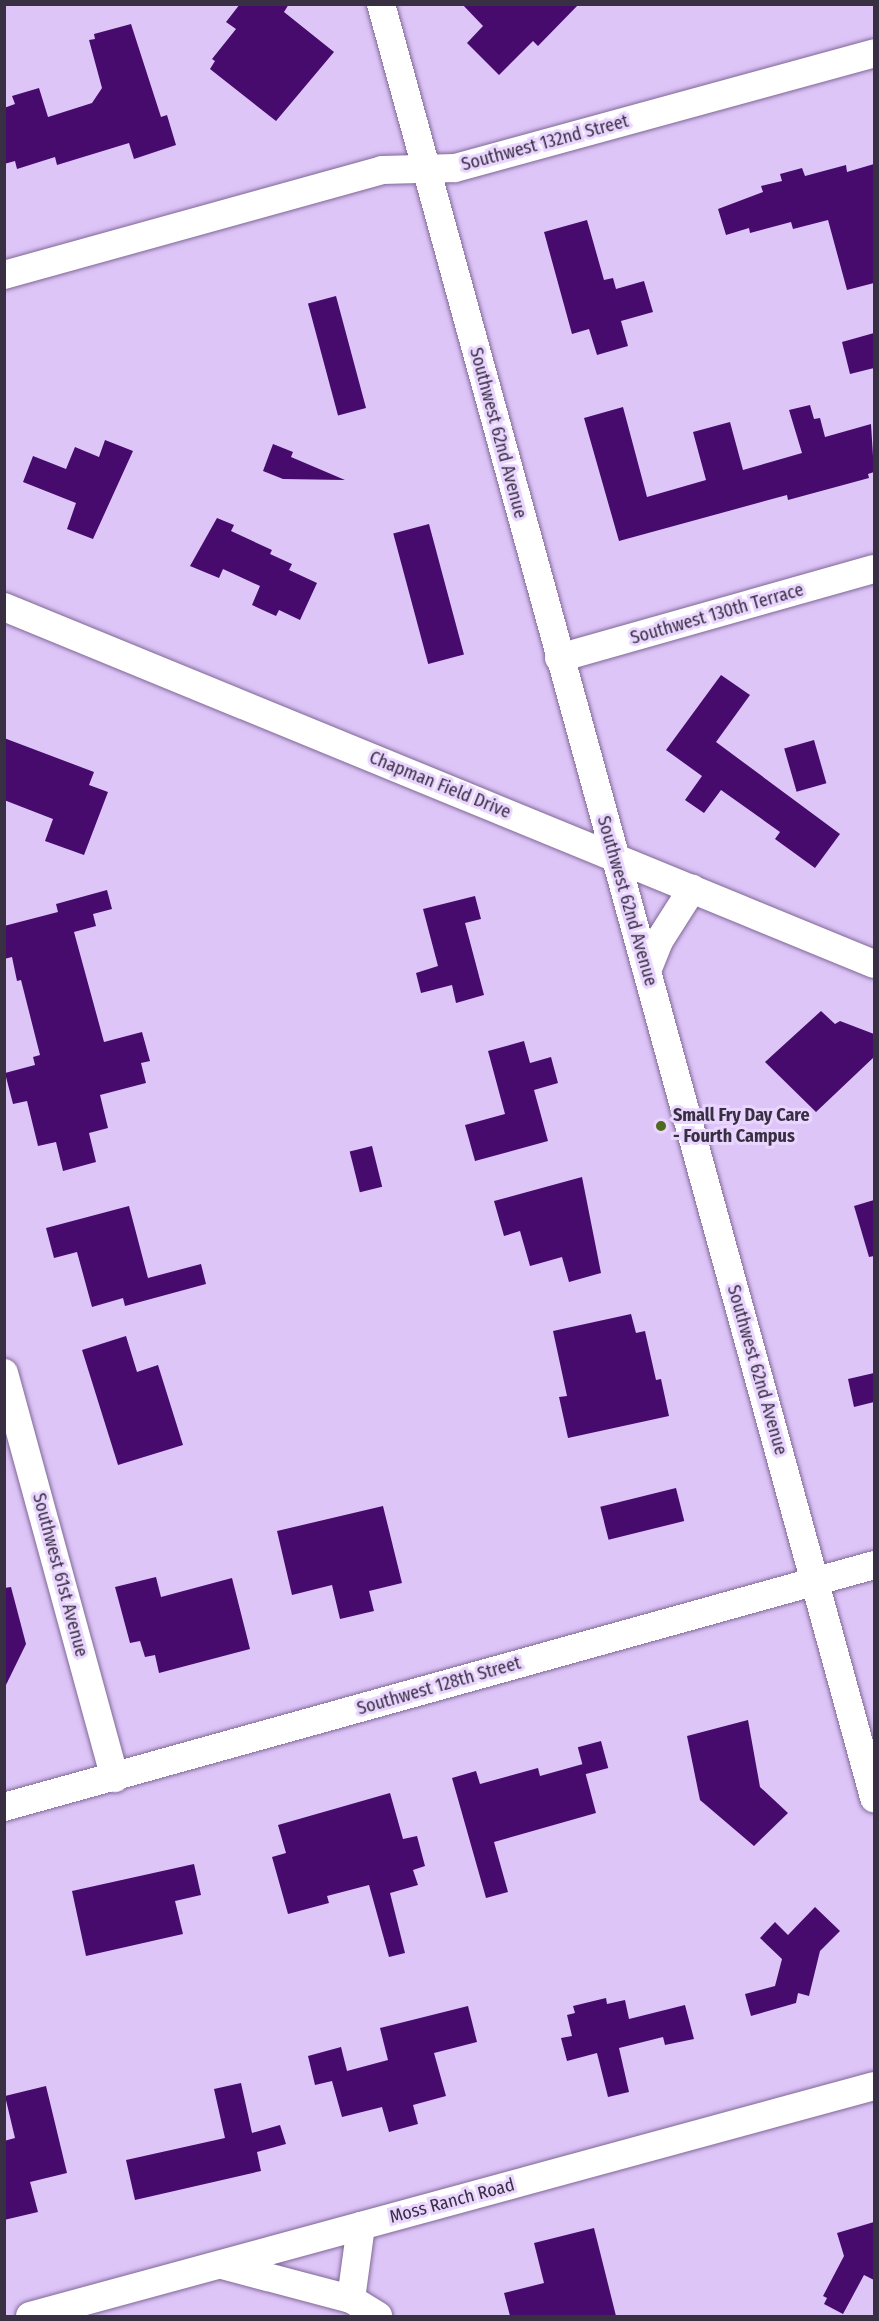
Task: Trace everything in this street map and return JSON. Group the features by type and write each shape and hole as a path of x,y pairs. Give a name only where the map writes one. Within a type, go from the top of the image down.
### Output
{"street":[{"name":"Southwest 62nd Avenue","path":"381,4 874,1798"},
{"name":"Southwest 132nd Street","path":"4,275 382,170 455,168 874,53"},
{"name":"Southwest 130th Terrace","path":"560,658 874,569"},
{"name":"Chapman Field Drive","path":"4,607 874,964"},
{"path":"647,971 664,933 692,889"},
{"name":"Southwest 61st Avenue","path":"4,1374 114,1778"},
{"name":"Southwest 128th Street","path":"4,1807 874,1565"},
{"name":"Moss Ranch Road","path":"30,2316 874,2086"},
{"path":"351,2299 361,2226"},
{"path":"219,2264 351,2299 378,2316"}],"building":[{"path":"240,4 289,4 284,12 334,52 276,121 210,69 215,61 212,59 236,29 226,22"},
{"path":"462,4 579,4 538,46 533,41 499,75 467,43 483,26"},
{"path":"131,24 161,117 167,115 176,145 134,159 129,143 57,165 55,157 17,169 15,161 4,164 4,108 15,104 12,96 39,88 48,117 92,103 102,88 89,40 95,39 94,34"},
{"path":"874,164 874,283 847,290 828,220 793,229 791,222 750,233 749,228 726,235 718,209 763,192 761,186 782,181 780,174 802,168 805,176 846,165 847,172"},
{"path":"587,220 604,280 613,278 616,289 644,281 653,312 621,321 628,346 597,355 589,329 572,334 544,232"},
{"path":"336,296 366,408 338,416 308,304"},
{"path":"874,333 874,368 850,374 842,342"},
{"path":"810,405 814,419 820,418 825,437 871,424 874,472 868,474 869,478 788,500 787,495 619,541 584,418 623,407 647,497 706,480 693,432 730,422 743,470 802,453 789,410"},
{"path":"105,440 133,451 93,539 67,529 76,503 23,482 33,456 66,469 75,447 99,457"},
{"path":"273,444 293,452 291,457 345,480 283,479 263,471"},
{"path":"217,518 234,525 231,531 272,550 270,554 292,564 289,570 317,583 300,620 279,610 276,616 252,605 260,586 223,569 219,578 190,566"},
{"path":"429,524 464,654 428,664 393,534"},
{"path":"721,675 750,695 716,742 840,834 815,868 775,839 780,832 721,790 704,813 685,800 702,776 666,750"},
{"path":"4,738 94,772 89,785 108,792 84,855 45,841 53,819 4,800"},
{"path":"814,740 826,783 797,792 784,749"},
{"path":"107,890 112,909 93,914 96,926 74,932 104,1042 142,1032 150,1061 141,1063 146,1083 100,1095 108,1128 89,1133 96,1162 63,1171 56,1142 38,1146 27,1101 13,1104 5,1073 35,1065 33,1057 40,1055 21,980 17,981 12,957 4,959 4,926 58,912 56,904"},
{"path":"475,896 481,919 465,923 484,995 456,1003 452,985 421,993 416,973 438,966 423,909"},
{"path":"821,1011 835,1024 840,1021 874,1034 874,1057 816,1112 765,1062"},
{"path":"524,1041 530,1063 551,1057 558,1083 534,1090 548,1141 475,1161 465,1125 505,1114 488,1051"},
{"path":"372,1146 382,1187 360,1192 350,1152"},
{"path":"582,1177 601,1273 569,1282 562,1257 530,1266 520,1231 504,1236 494,1201"},
{"path":"874,1200 874,1256 869,1257 854,1206"},
{"path":"129,1206 148,1278 201,1264 206,1284 125,1306 123,1298 92,1307 77,1252 54,1258 46,1228"},
{"path":"631,1314 636,1333 645,1331 656,1380 661,1379 669,1416 568,1438 559,1397 567,1396 553,1331"},
{"path":"126,1336 137,1372 158,1365 183,1445 118,1465 82,1350"},
{"path":"874,1373 874,1402 854,1407 848,1379"},
{"path":"676,1488 684,1521 609,1540 600,1507"},
{"path":"383,1506 402,1583 369,1591 374,1611 340,1619 332,1585 292,1595 277,1531"},
{"path":"156,1577 161,1597 232,1578 250,1649 159,1673 155,1655 145,1657 140,1641 130,1643 115,1587"},
{"path":"11,1587 26,1644 4,1689 4,1588"},
{"path":"748,1720 760,1787 788,1813 754,1846 700,1800 687,1736"},
{"path":"601,1741 608,1768 585,1774 578,1747"},
{"path":"583,1764 596,1813 494,1842 508,1892 486,1898 452,1778 476,1771 480,1784 538,1768 540,1776"},
{"path":"390,1793 403,1839 417,1836 425,1866 413,1870 418,1885 390,1893 405,1953 389,1957 369,1885 327,1896 329,1903 288,1914 272,1857 286,1853 278,1825"},
{"path":"194,1864 201,1895 175,1901 183,1934 86,1956 72,1891"},
{"path":"815,1907 840,1931 820,1951 809,1996 798,1993 796,2003 751,2016 745,1994 775,1986 782,1959 760,1938 775,1922 788,1935"},
{"path":"606,1998 607,2004 625,2000 629,2019 685,2005 694,2039 665,2045 663,2037 619,2048 629,2092 608,2097 597,2053 567,2061 561,2038 572,2036 567,2015 575,2013 573,2006"},
{"path":"468,2006 477,2042 434,2053 446,2096 413,2105 418,2124 389,2132 382,2107 342,2117 332,2081 315,2085 308,2056 341,2047 347,2071 388,2060 380,2028"},
{"path":"241,2083 252,2133 280,2125 286,2144 257,2152 261,2171 135,2200 126,2160 225,2138 214,2089"},
{"path":"46,2086 67,2173 30,2182 38,2212 4,2220 4,2141 15,2138 5,2096"},
{"path":"874,2222 874,2280 864,2275 843,2314 824,2304 827,2298 823,2296 844,2256 837,2233"},
{"path":"594,2228 616,2316 510,2316 504,2293 544,2283 534,2243"}],"place":[{"name":"Small Fry Day Care - Fourth Campus","path":"661,1126"}]}
